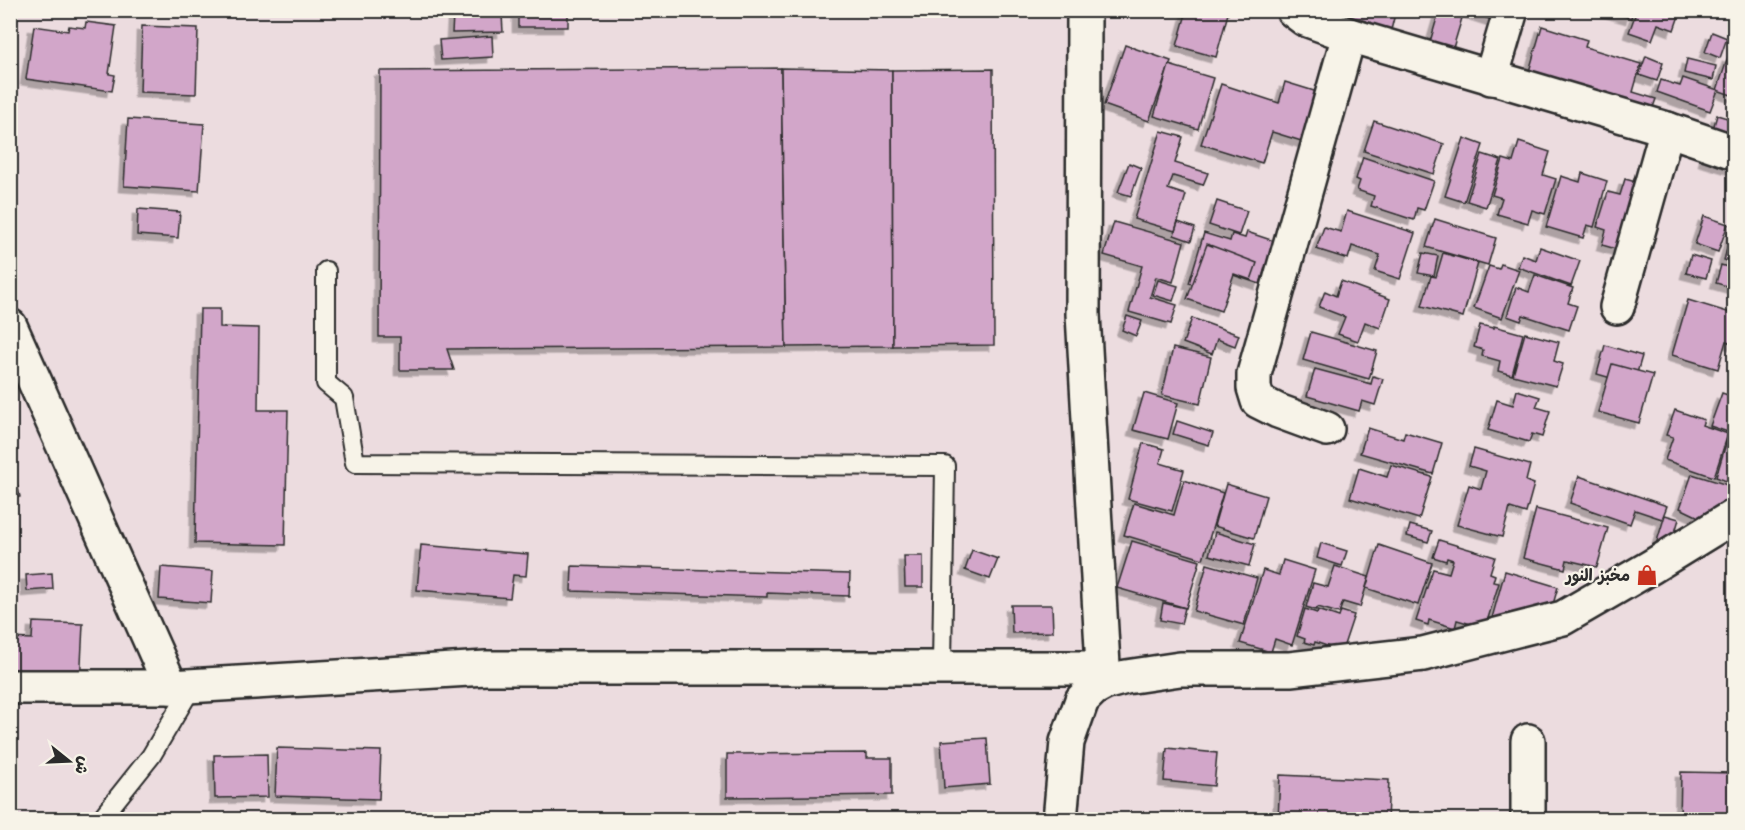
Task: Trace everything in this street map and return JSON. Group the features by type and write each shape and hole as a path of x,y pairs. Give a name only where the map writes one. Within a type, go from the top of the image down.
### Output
{"street":[{"path":"1060,819 1067,742 1082,700 1103,675 1083,314 1084,10"},
{"path":"1293,10 1305,19 1349,35 1667,129 1734,152"},
{"path":"1491,78 1511,10"},
{"path":"1328,429 1278,411 1258,401 1254,388 1254,375 1349,35"},
{"path":"1617,307 1667,129"},
{"path":"10,326 182,686"},
{"path":"10,687 182,686 486,668 942,666 1126,677 1180,669 1290,669 1423,654 1563,618 1734,516"},
{"path":"1528,741 1528,819"}],"lane":[{"path":"326,271 326,383 344,398 355,463 945,466 942,666"},
{"path":"100,819 151,756 182,686"}],"building":[{"path":"1187,10 1229,10 1216,57 1177,46"},
{"path":"1347,10 1396,10 1389,38 1343,25"},
{"path":"1462,10 1495,10 1493,20"},
{"path":"1604,10 1633,10 1631,18"},
{"path":"1637,10 1681,10 1674,30 1658,24 1652,40 1629,32"},
{"path":"1439,11 1462,18 1453,48 1430,42"},
{"path":"518,14 568,14 568,27 518,27"},
{"path":"453,15 502,15 503,32 452,33"},
{"path":"86,22 116,26 109,74 115,75 112,91 26,79 34,26 68,31 69,26 85,28"},
{"path":"142,26 198,28 196,94 140,92"},
{"path":"1542,26 1587,40 1585,47 1641,64 1633,92 1656,99 1652,110 1528,75"},
{"path":"1712,32 1727,38 1720,58 1705,52"},
{"path":"492,36 493,57 441,60 439,40"},
{"path":"1125,45 1171,61 1149,121 1104,105"},
{"path":"1646,56 1663,63 1657,81 1639,75"},
{"path":"1728,57 1734,59 1734,96 1717,90"},
{"path":"1687,59 1716,66 1713,80 1684,73"},
{"path":"1169,65 1213,78 1198,129 1154,116"},
{"path":"781,68 786,347 447,349 454,370 400,370 400,337 379,337 380,71"},
{"path":"781,68 892,70 893,346 786,347"},
{"path":"993,69 994,345 893,346 892,70"},
{"path":"1683,78 1718,90 1710,111 1657,92 1661,80 1680,86"},
{"path":"1285,82 1324,94 1308,143 1272,132 1262,163 1201,144 1221,84 1279,103"},
{"path":"1717,115 1734,120 1734,169 1704,160"},
{"path":"128,119 204,124 199,191 124,186"},
{"path":"1374,121 1444,144 1434,174 1364,151"},
{"path":"1161,131 1183,137 1175,163 1208,173 1203,185 1173,176 1168,189 1186,195 1175,231 1134,219"},
{"path":"1464,138 1483,145 1464,202 1445,196"},
{"path":"1519,142 1550,152 1543,175 1556,179 1545,214 1532,210 1528,223 1497,214 1502,198 1492,195 1503,159 1513,162"},
{"path":"1482,154 1501,160 1486,207 1467,201"},
{"path":"1363,157 1434,181 1424,210 1417,208 1414,220 1371,206 1374,196 1357,190 1360,181 1356,179"},
{"path":"1129,163 1141,168 1131,196 1118,192"},
{"path":"1582,173 1607,181 1594,227 1587,225 1583,238 1546,227 1561,176 1580,182"},
{"path":"1625,179 1643,184 1623,251 1602,245 1606,230 1597,227 1608,192 1620,195"},
{"path":"1217,201 1247,211 1239,235 1209,225"},
{"path":"138,209 180,212 178,238 137,235"},
{"path":"1347,211 1415,233 1400,279 1375,271 1380,255 1352,246 1348,259 1316,249 1324,227 1341,232"},
{"path":"1704,216 1728,224 1718,252 1695,244"},
{"path":"1435,219 1496,238 1488,265 1426,247"},
{"path":"1114,222 1184,242 1173,282 1156,277 1150,297 1177,305 1171,324 1129,312 1142,266 1104,255"},
{"path":"1178,222 1195,228 1191,241 1174,235"},
{"path":"1734,222 1734,263 1724,260"},
{"path":"1247,232 1274,241 1260,284 1221,271 1215,291 1189,283 1204,233 1230,241 1232,234 1245,238"},
{"path":"1207,244 1257,263 1251,280 1234,274 1221,311 1187,299"},
{"path":"1540,247 1580,261 1571,286 1518,267 1522,255 1536,260"},
{"path":"1423,253 1438,256 1434,276 1418,273"},
{"path":"1443,253 1478,263 1463,317 1422,306 1431,276 1436,277"},
{"path":"1691,255 1711,261 1706,278 1686,273"},
{"path":"1501,264 1519,270 1502,318 1474,308 1489,266 1499,269"},
{"path":"1721,265 1734,269 1734,288 1716,283"},
{"path":"1535,275 1573,288 1568,303 1577,306 1569,330 1523,315 1521,321 1507,316 1516,287 1529,292"},
{"path":"1158,280 1178,286 1173,301 1153,295"},
{"path":"1341,281 1390,299 1380,328 1365,322 1358,341 1338,334 1345,317 1319,307 1325,291 1336,296"},
{"path":"1688,300 1734,314 1734,344 1726,341 1718,369 1672,355"},
{"path":"200,309 220,309 220,327 259,328 258,410 288,410 285,545 195,543"},
{"path":"1127,316 1142,321 1136,336 1122,330"},
{"path":"1192,318 1239,335 1235,346 1217,339 1212,354 1183,343"},
{"path":"1480,325 1494,328 1494,326 1523,334 1512,375 1498,371 1500,361 1482,356 1483,350 1474,347"},
{"path":"1311,332 1377,351 1369,379 1303,360"},
{"path":"1525,333 1559,342 1554,361 1563,364 1556,386 1513,375"},
{"path":"1605,345 1642,356 1637,373 1646,376 1637,406 1606,396 1611,378 1597,374"},
{"path":"1173,348 1211,357 1200,404 1162,395"},
{"path":"1612,364 1653,375 1639,423 1598,412"},
{"path":"1315,369 1371,384 1373,376 1383,379 1375,405 1362,401 1359,411 1307,396"},
{"path":"1517,390 1540,397 1536,407 1550,411 1542,437 1532,434 1529,442 1488,430 1497,400 1513,405"},
{"path":"1144,393 1178,403 1168,439 1133,430"},
{"path":"1722,393 1734,397 1734,434 1710,426"},
{"path":"1675,410 1704,420 1702,425 1728,434 1714,477 1665,460 1673,437 1666,435"},
{"path":"1177,421 1213,433 1209,445 1173,434"},
{"path":"1368,428 1403,439 1405,432 1442,443 1433,474 1360,453"},
{"path":"1729,434 1734,436 1734,484 1716,477"},
{"path":"1143,443 1164,449 1160,463 1184,470 1172,511 1128,499"},
{"path":"1474,449 1530,465 1526,481 1534,484 1526,513 1510,508 1502,537 1457,525 1469,485 1481,489 1486,471 1469,466"},
{"path":"10,461 12,461 20,497 10,499"},
{"path":"1391,465 1432,477 1419,519 1350,498 1359,468 1387,477"},
{"path":"1692,474 1734,487 1734,495 1703,519 1680,508"},
{"path":"1579,476 1667,506 1662,519 1635,510 1630,524 1570,503"},
{"path":"1184,480 1223,493 1203,559 1124,535 1134,503 1174,515"},
{"path":"1226,484 1266,496 1254,538 1214,526"},
{"path":"1536,509 1608,528 1597,567 1567,560 1565,569 1523,558"},
{"path":"1665,515 1679,519 1668,556 1654,551"},
{"path":"1410,525 1432,531 1428,542 1407,536"},
{"path":"1215,532 1255,544 1249,566 1209,555"},
{"path":"1439,540 1495,557 1490,573 1495,575 1493,582 1499,583 1485,628 1457,620 1455,628 1429,620 1428,625 1416,621 1433,569 1449,573 1453,560 1447,558 1446,561 1433,557"},
{"path":"1132,541 1200,561 1186,608 1117,588"},
{"path":"1321,543 1347,551 1342,566 1317,558"},
{"path":"421,545 528,554 526,576 513,575 510,598 417,590"},
{"path":"1379,545 1432,563 1418,605 1366,588"},
{"path":"972,550 998,559 990,579 965,570"},
{"path":"904,556 923,556 923,587 905,587"},
{"path":"1283,560 1315,570 1292,645 1275,639 1271,652 1240,643 1263,570 1279,575"},
{"path":"1207,564 1257,578 1244,625 1194,611"},
{"path":"572,566 850,574 849,596 767,593 767,597 571,591"},
{"path":"1335,566 1369,577 1360,607 1343,602 1339,613 1318,607 1316,610 1306,607 1313,583 1328,587"},
{"path":"161,567 213,571 211,603 159,599"},
{"path":"1505,571 1558,587 1550,615 1490,625"},
{"path":"52,573 53,589 27,591 26,575"},
{"path":"1163,603 1185,608 1181,624 1160,620"},
{"path":"1011,605 1052,605 1053,632 1012,633"},
{"path":"1305,609 1317,613 1318,610 1339,617 1341,611 1354,615 1342,651 1315,642 1314,645 1304,642 1305,639 1297,636"},
{"path":"33,622 83,624 80,684 10,681 10,638 32,639"},
{"path":"987,738 990,784 944,788 941,741"},
{"path":"277,748 381,751 379,799 275,796"},
{"path":"1167,748 1217,753 1214,786 1164,781"},
{"path":"867,753 867,758 892,758 892,795 727,797 727,754"},
{"path":"267,754 268,797 215,798 214,755"},
{"path":"1681,772 1734,773 1734,820 1680,820"},
{"path":"1280,775 1389,780 1387,820 1278,820"},
{"path":"321,815 454,815 454,820 321,820"}],"place":[{"name":"مخبز النور","path":"1647,575"}]}
